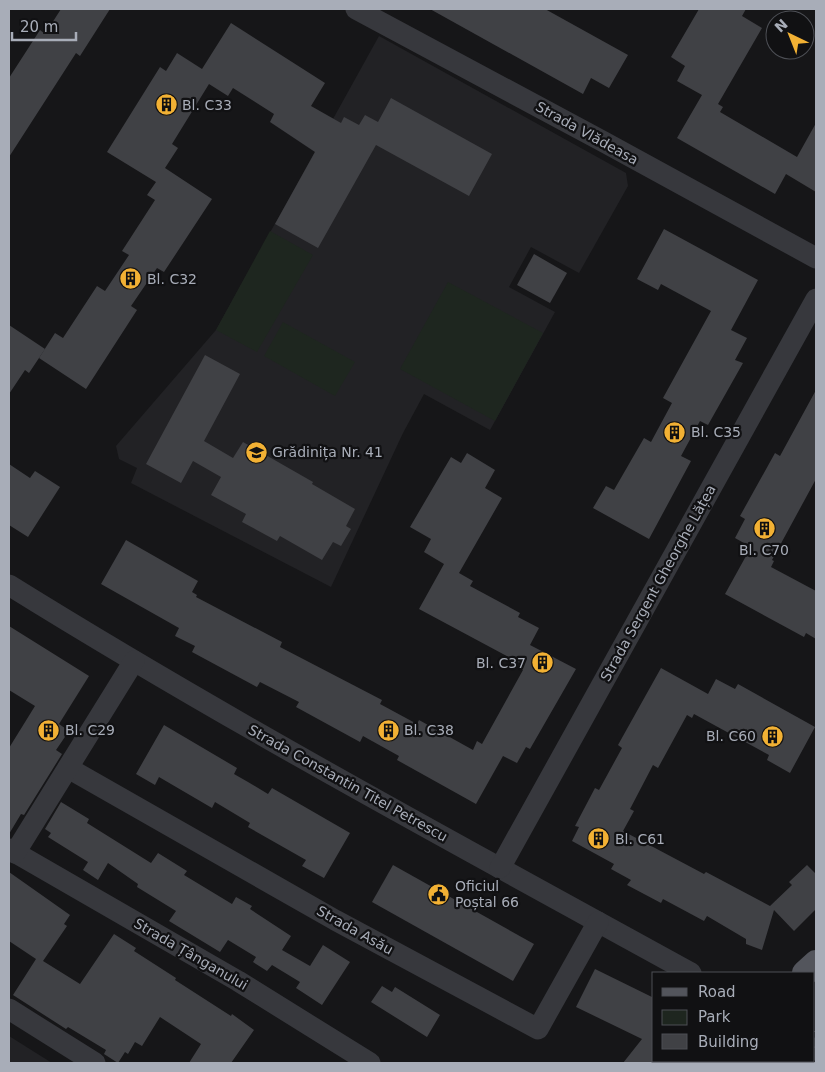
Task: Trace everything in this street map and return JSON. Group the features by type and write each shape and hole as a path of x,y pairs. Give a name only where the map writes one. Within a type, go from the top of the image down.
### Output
{"main road":[{"path":"806,972 816,963"}],"street":[{"name":"Strada Vlădeasa","path":"356,9 816,258"},
{"name":"Strada Sergent Gheorghe Lățea","path":"500,868 816,299"},
{"name":"Strada Constantin Titel Petrescu","path":"9,584 134,661 398,812 689,972"},
{"path":"12,851 68,768 134,661"},
{"name":"Strada Asău","path":"68,768 335,920 538,1029 598,922"},
{"name":"Strada Țânganului","path":"12,851 238,981 370,1063"},
{"path":"9,1009 96,1063"}],"shaded area":[{"path":"379,36 626,173 628,186 579,273 531,247 509,287 555,312 490,430 424,394 403,433 331,587 131,483 137,468 119,459 116,446 216,330"},
{"path":"9,1036 52,1063 9,1063"}],"green space":[{"path":"270,231 313,255 257,352 216,330"},
{"path":"448,282 543,333 495,421 400,369"},
{"path":"283,322 355,362 335,396 264,356"}],"building":[{"path":"61,9 110,9 80,56 76,53 9,157 9,78 40,30 45,34"},
{"path":"430,9 545,9 628,55 609,88 591,78 583,94"},
{"path":"699,9 746,9 742,16 762,28 718,104 723,107 720,112 797,157 816,123 816,192 786,174 775,194 677,138 702,95 677,81 685,66 671,57"},
{"path":"231,23 325,83 311,106 341,123 344,117 359,125 365,115 378,122 391,98 492,154 469,196 376,145 318,248 275,224 315,152 270,122 274,114 233,88 228,96 209,84 172,144 178,148 165,168 212,199 164,272 157,268 131,306 137,310 86,389 39,358 55,333 63,338 97,286 105,291 129,255 122,251 155,200 147,195 156,182 107,152 160,67 166,71 177,53 202,69"},
{"name":"Bl. C35","path":"664,229 758,280 731,330 747,338 735,360 743,363 708,425 700,421 681,456 691,461 649,539 593,508 606,486 614,490 644,438 651,442 672,403 663,398 711,311 661,284 658,290 637,279"},
{"path":"534,254 567,273 550,303 517,285"},
{"path":"9,325 45,349 29,373 25,370 9,394"},
{"path":"205,355 240,374 204,441 233,458 243,442 313,482 312,484 355,509 346,526 351,529 341,546 333,542 322,560 280,536 277,541 242,522 246,514 211,495 221,477 193,461 181,483 146,464"},
{"name":"Bl. C70","path":"816,390 816,479 772,560 774,561 771,567 816,591 816,639 806,633 804,637 725,594 751,547 735,538 745,519 740,516 775,453 780,456"},
{"path":"467,453 495,470 485,488 502,498 459,573 473,581 470,586 520,613 518,617 539,628 530,645 576,669 530,749 526,747 517,763 503,756 476,804 397,760 399,756 363,736 360,742 296,707 299,702 260,682 257,687 192,652 195,646 175,636 179,628 101,584 126,540 198,581 192,592 197,595 196,597 282,642 280,647 382,700 380,704 417,724 419,720 473,750 477,741 482,744 523,670 518,667 520,663 419,609 444,564 424,552 431,539 410,527 451,457 461,463"},
{"path":"9,464 30,478 35,471 60,487 28,537 9,525"},
{"name":"Bl. C29","path":"9,626 89,676 59,724 69,731 56,750 62,754 24,815 21,814 9,834 9,748 35,706 9,690"},
{"path":"661,668 708,694 716,679 735,689 738,684 815,727 790,773 767,760 769,755 694,714 692,718 687,715 658,768 653,765 630,809 634,811 623,831 770,906 792,885 789,882 807,865 816,874 816,909 794,931 774,910 762,950 746,944 746,939 707,916 704,921 663,899 661,903 627,885 631,880 611,869 614,864 572,841 579,827 575,826 595,788 599,790 622,748 618,745"},
{"path":"164,725 237,768 234,774 268,794 272,788 350,833 324,878 302,866 306,860 248,827 250,823 215,802 212,808 159,777 155,785 136,774"},
{"path":"61,802 89,819 87,823 151,863 158,853 187,871 184,875 232,904 236,897 252,906 250,909 291,936 282,950 310,966 323,945 350,962 322,1005 296,988 300,982 272,965 267,971 253,962 256,957 228,940 220,952 169,921 176,911 137,887 138,884 108,863 98,880 83,870 88,862 48,837 51,833 45,829"},
{"path":"393,865 534,944 513,981 372,902"},
{"path":"9,872 70,915 64,924 67,926 43,961 80,984 114,934 136,948 134,951 176,978 175,980 231,1016 232,1014 254,1030 231,1063 189,1063 201,1044 160,1017 142,1046 135,1042 128,1054 125,1052 118,1063 104,1054 106,1050 68,1027 66,1029 13,995 36,959 9,941"},
{"path":"595,969 652,997 652,1062 654,1063 623,1063 642,1039 576,1007"},
{"path":"382,986 392,992 395,987 440,1015 427,1037 371,1002"}],"place":[{"name":"Bl. C33","path":"166,105"},
{"name":"Bl. C32","path":"131,279"},
{"name":"Bl. C35","path":"675,432"},
{"name":"Grădinița Nr. 41","path":"256,452"},
{"name":"Bl. C70","path":"764,528"},
{"name":"Bl. C37","path":"542,663"},
{"name":"Bl. C29","path":"49,730"},
{"name":"Bl. C38","path":"388,730"},
{"name":"Bl. C60","path":"772,736"},
{"name":"Bl. C61","path":"599,839"},
{"name":"Oficiul Poștal 66","path":"439,894"}]}
